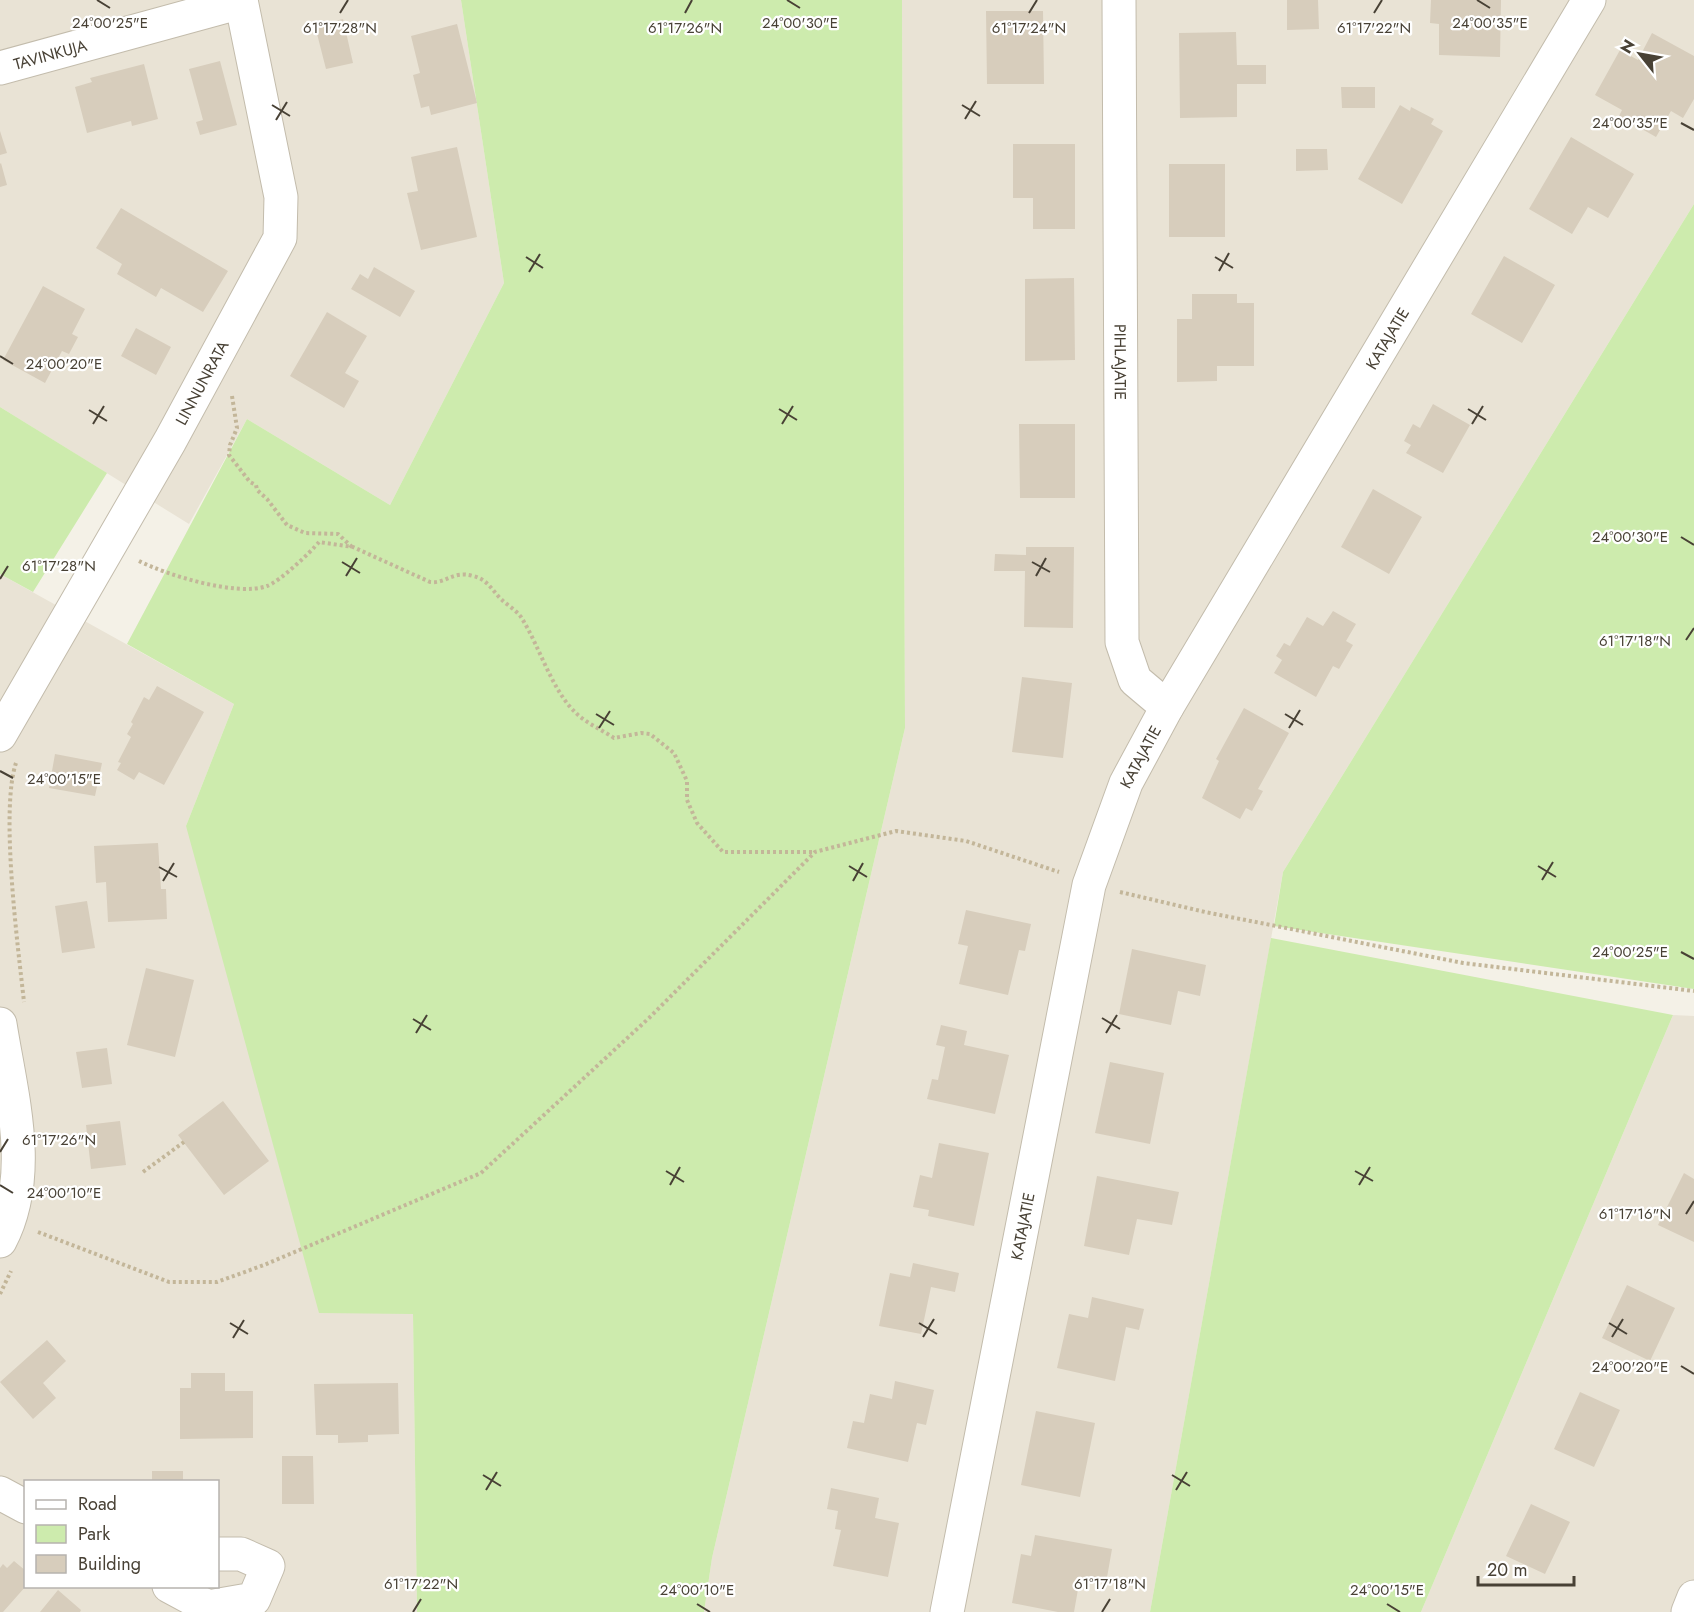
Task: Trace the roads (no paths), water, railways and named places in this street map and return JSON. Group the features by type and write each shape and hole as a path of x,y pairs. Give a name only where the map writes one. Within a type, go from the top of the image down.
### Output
{"street":[{"name":"PIHLAJATIE","path":"1119,0 1122,642 1135,680 1167,706"},
{"name":"KATAJATIE","path":"947,1612 1089,885 1125,783 1167,706 1589,0"},
{"name":"TAVINKUJA","path":"0,68 241,1"},
{"name":"LINNUNRATA","path":"10,745 280,238 281,197 241,1"},
{"path":"8,1252 11,1220 17,1198 18,1173 12,1016"},
{"path":"0,1493 24,1506"},
{"path":"171,1588 208,1607 254,1599 268,1566 241,1554 219,1554"},
{"path":"1688,1612 1694,1598"}]}
